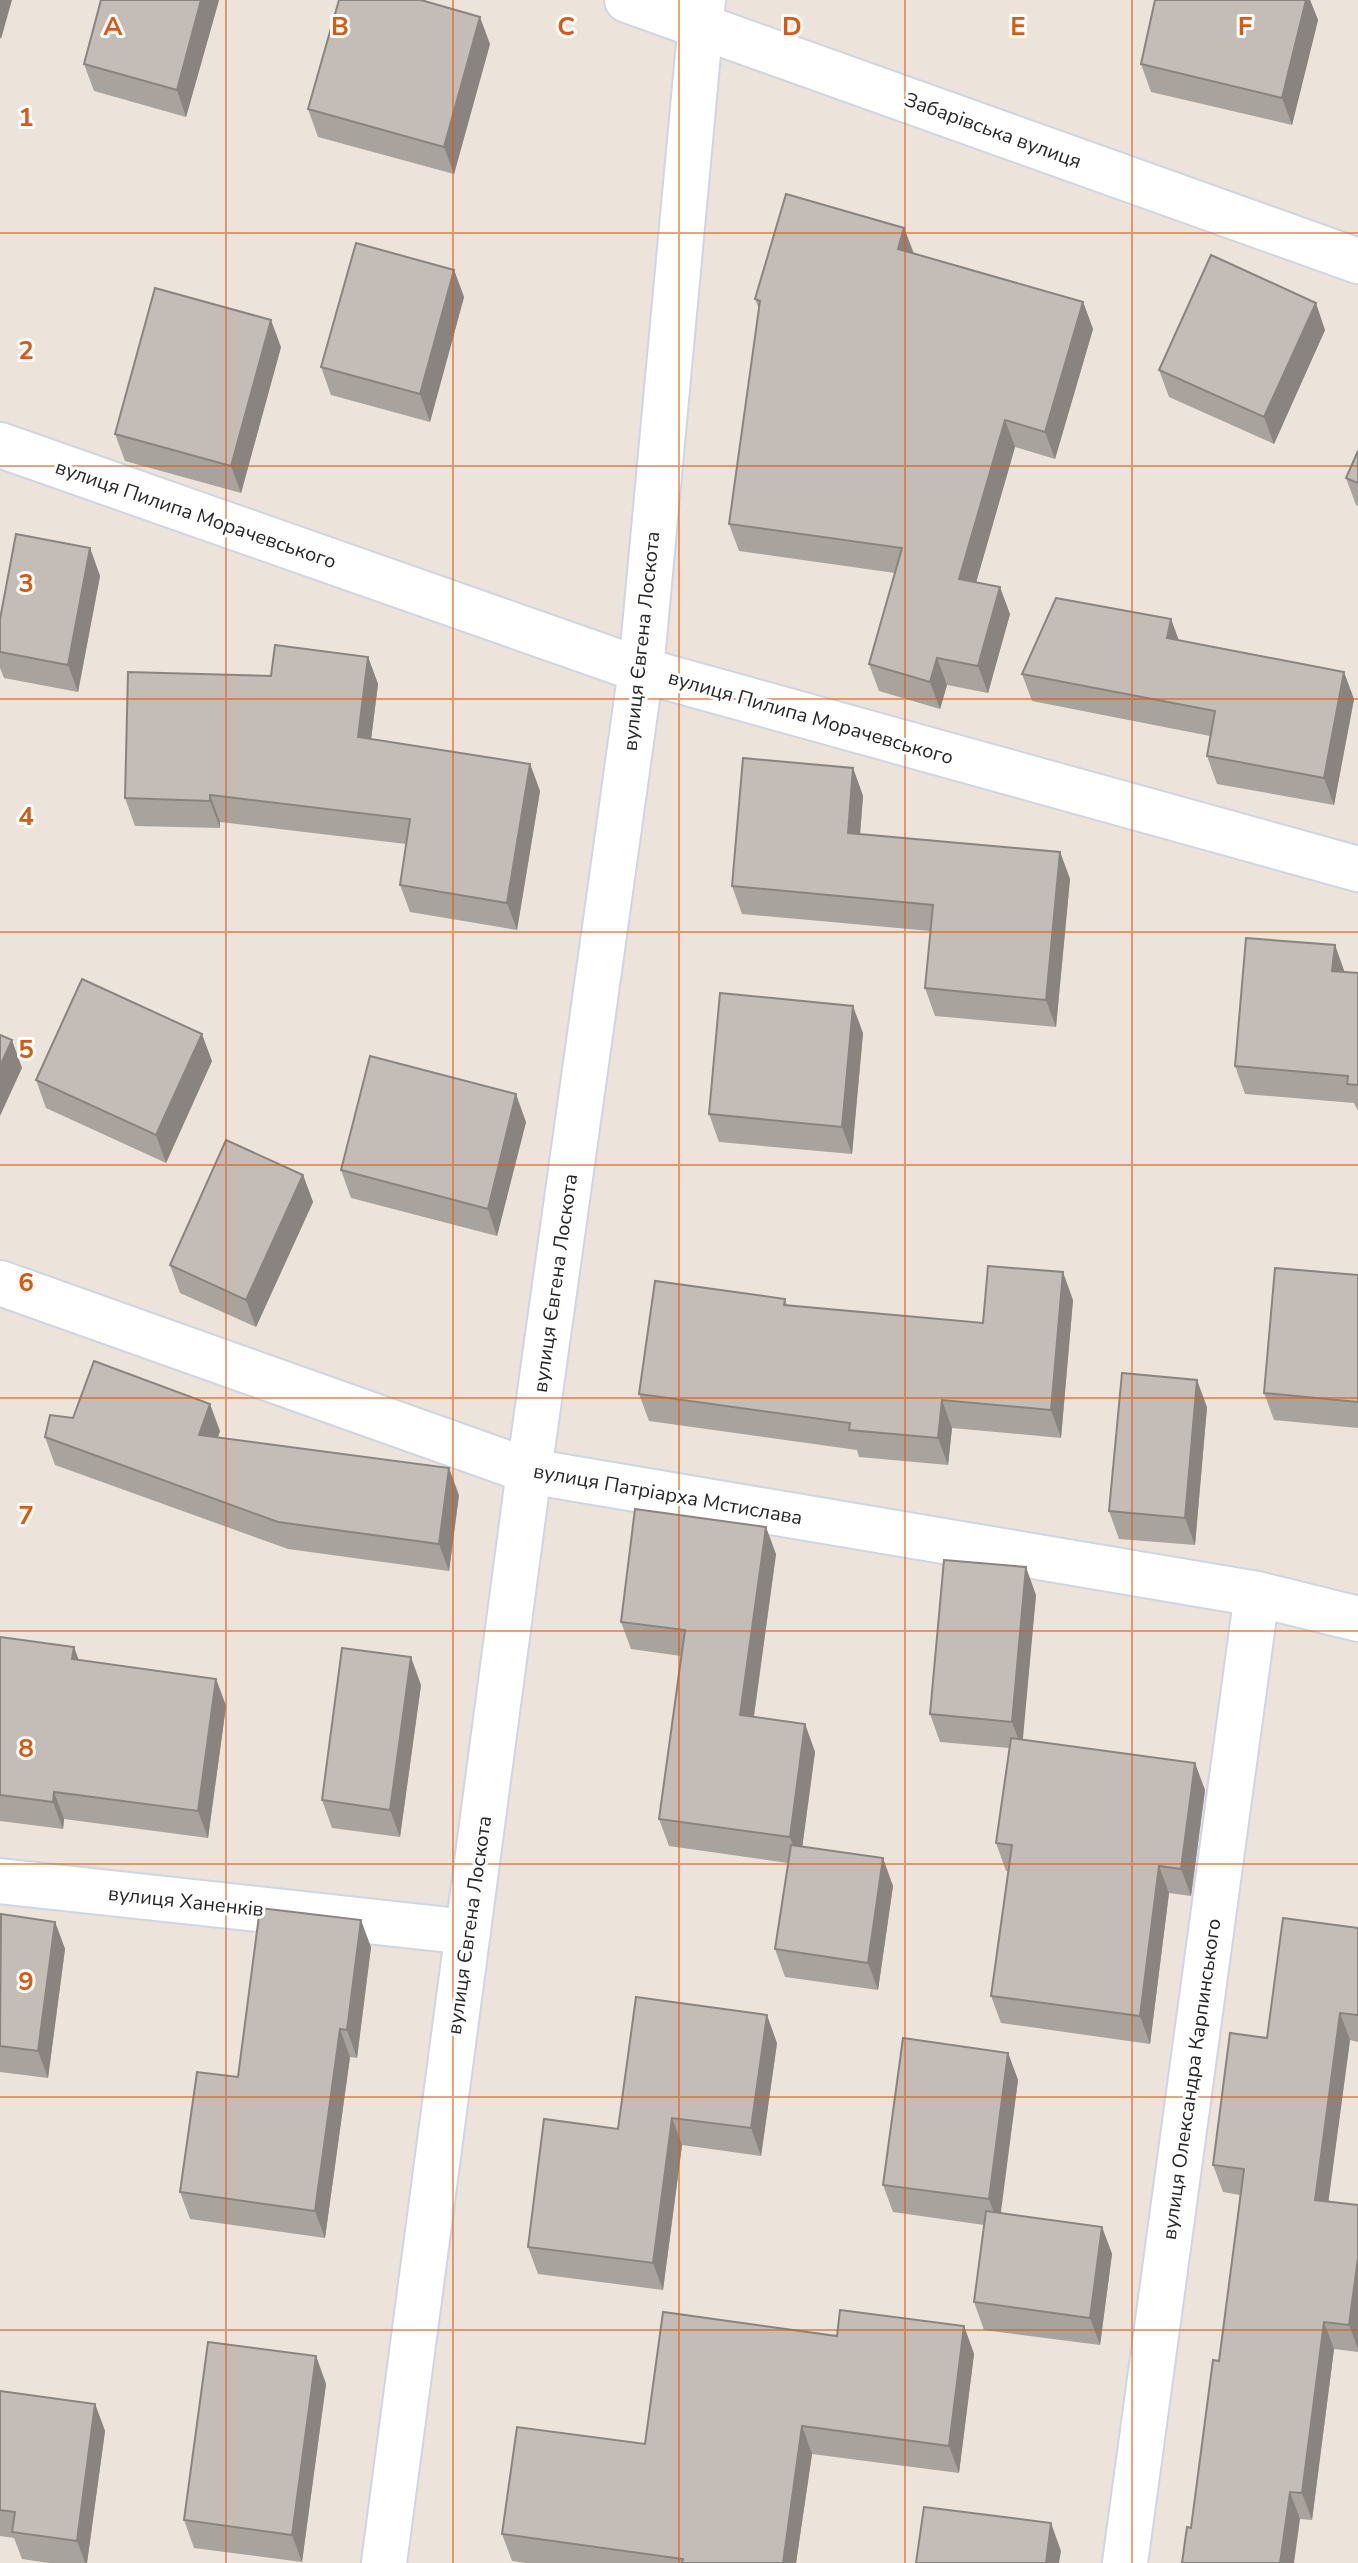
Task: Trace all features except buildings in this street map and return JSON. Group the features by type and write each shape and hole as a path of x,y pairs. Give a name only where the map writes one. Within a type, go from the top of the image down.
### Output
{"street":[{"name":"Забарівська вулиця","path":"627,0 702,12 1358,261"},
{"name":"вулиця Євгена Лоскота","path":"384,2563 529,1471 641,670 702,12"},
{"name":"вулиця Пилипа Морачевського","path":"0,445 641,670 1358,869"},
{"name":"вулиця Патріарха Мстислава","path":"0,1283 529,1471 1257,1594 1358,1619"},
{"name":"вулиця Олександра Карпинського","path":"1125,2563 1257,1594"},
{"name":"вулиця Ханенків","path":"0,1881 468,1932"}]}
